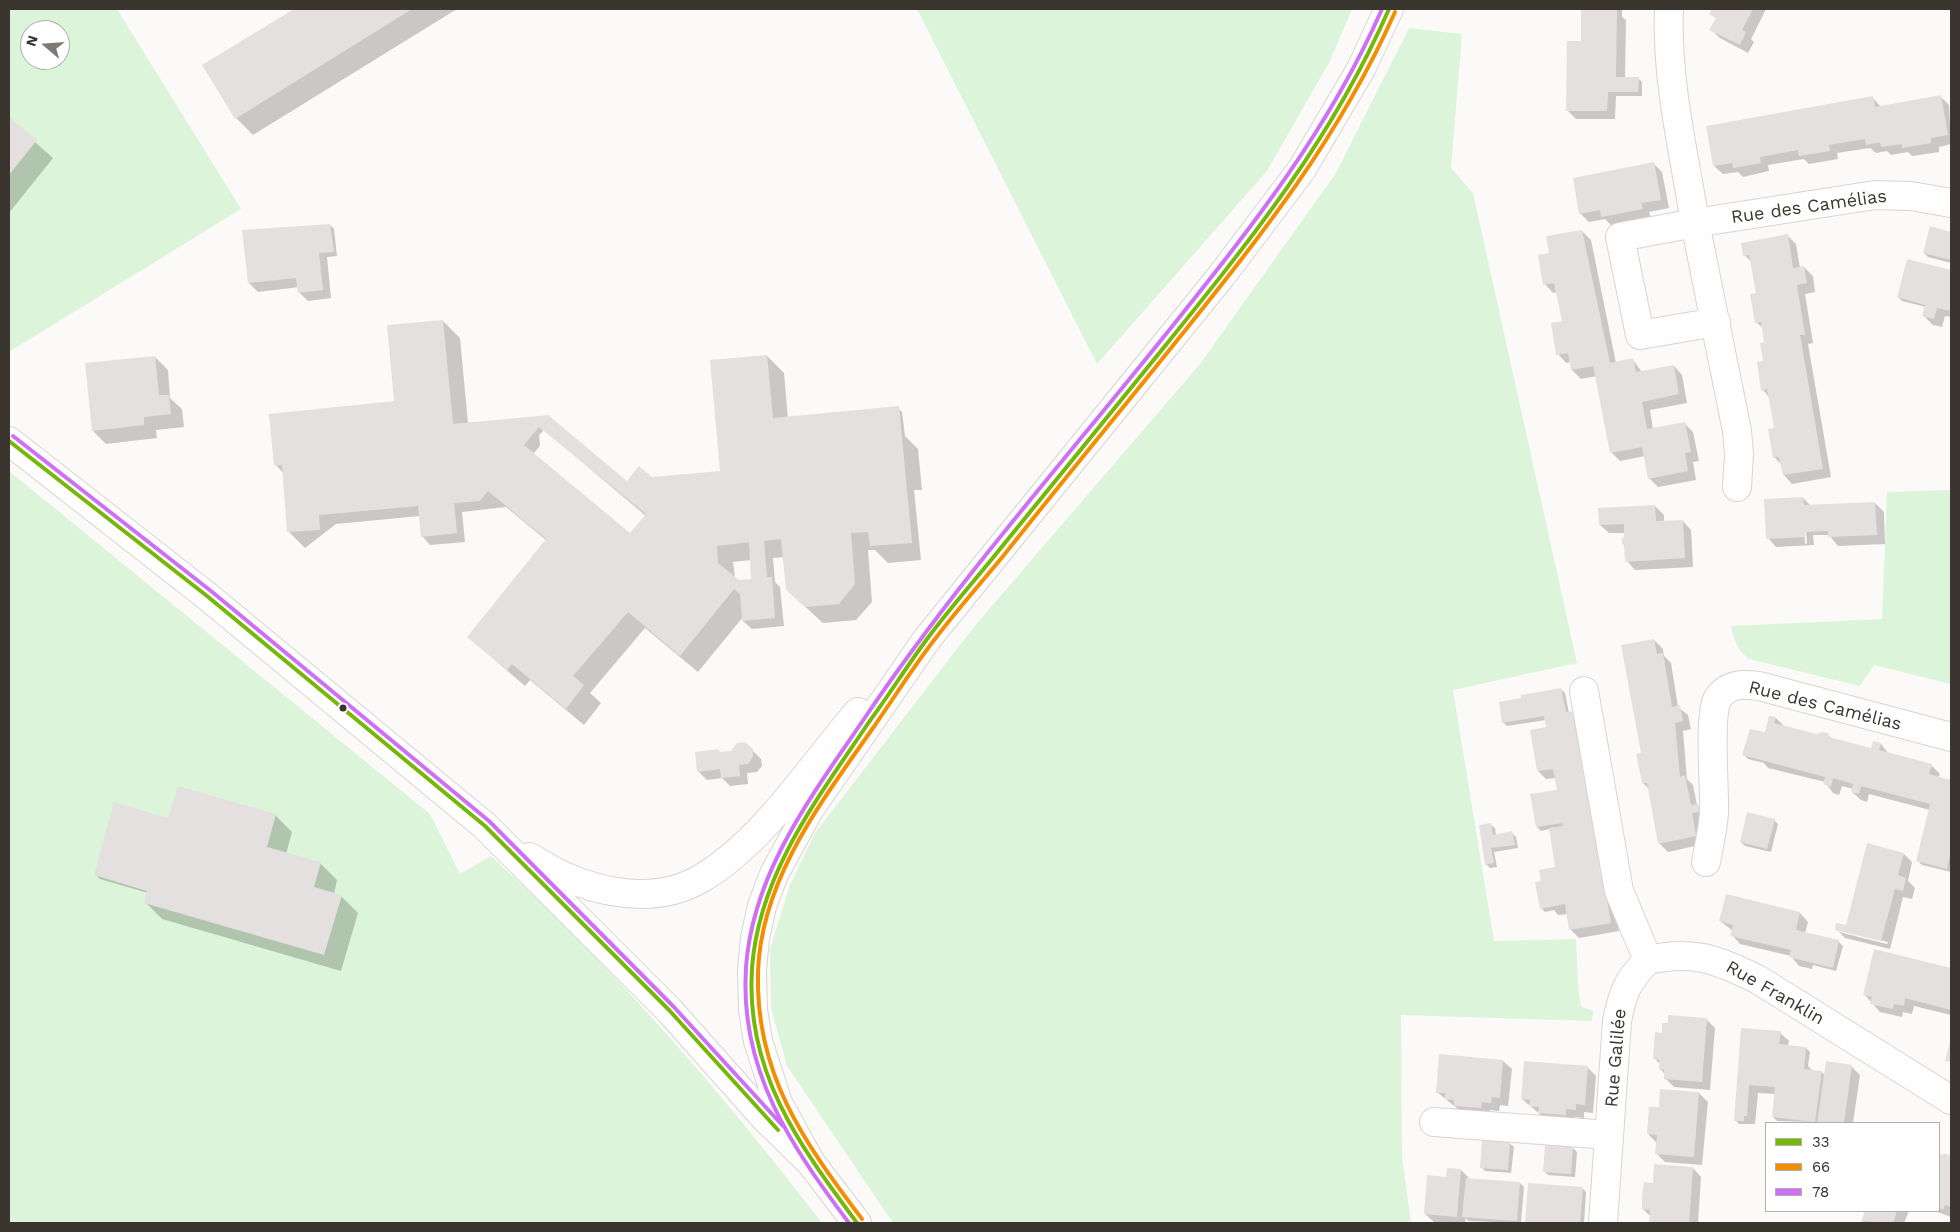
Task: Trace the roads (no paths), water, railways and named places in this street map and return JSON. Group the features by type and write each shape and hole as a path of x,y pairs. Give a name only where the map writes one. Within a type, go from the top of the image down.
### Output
{"street":[{"path":"9,441 207,596 485,826 543,866 598,889 650,894 671,890 701,879 728,860 758,833 837,736 927,639 1267,217 1302,169 1335,116 1361,69 1389,9"},
{"path":"1669,9 1668,37 1671,79 1696,223 1736,431 1739,454 1737,487"},
{"name":"Rue des Camélias","path":"1716,322 1640,335 1620,237 1875,195 1911,196 1951,203"},
{"path":"811,1163 778,1103 758,1041 753,1010 752,970 762,906 774,874 809,810 927,639"},
{"name":"Rue des Camélias","path":"1706,862 1714,813 1712,718 1717,699 1727,688 1744,684 1759,686 1951,737"},
{"path":"1584,691 1618,891 1648,960"},
{"path":"485,826 669,1010 764,1117 811,1163 857,1223"},
{"name":"Rue Franklin","path":"1648,960 1673,954 1697,956 1723,962 1757,979 1951,1100"},
{"name":"Rue Galilée","path":"1602,1223 1617,1020 1622,997 1631,977 1648,960"},
{"path":"1434,1122 1609,1134"}]}
